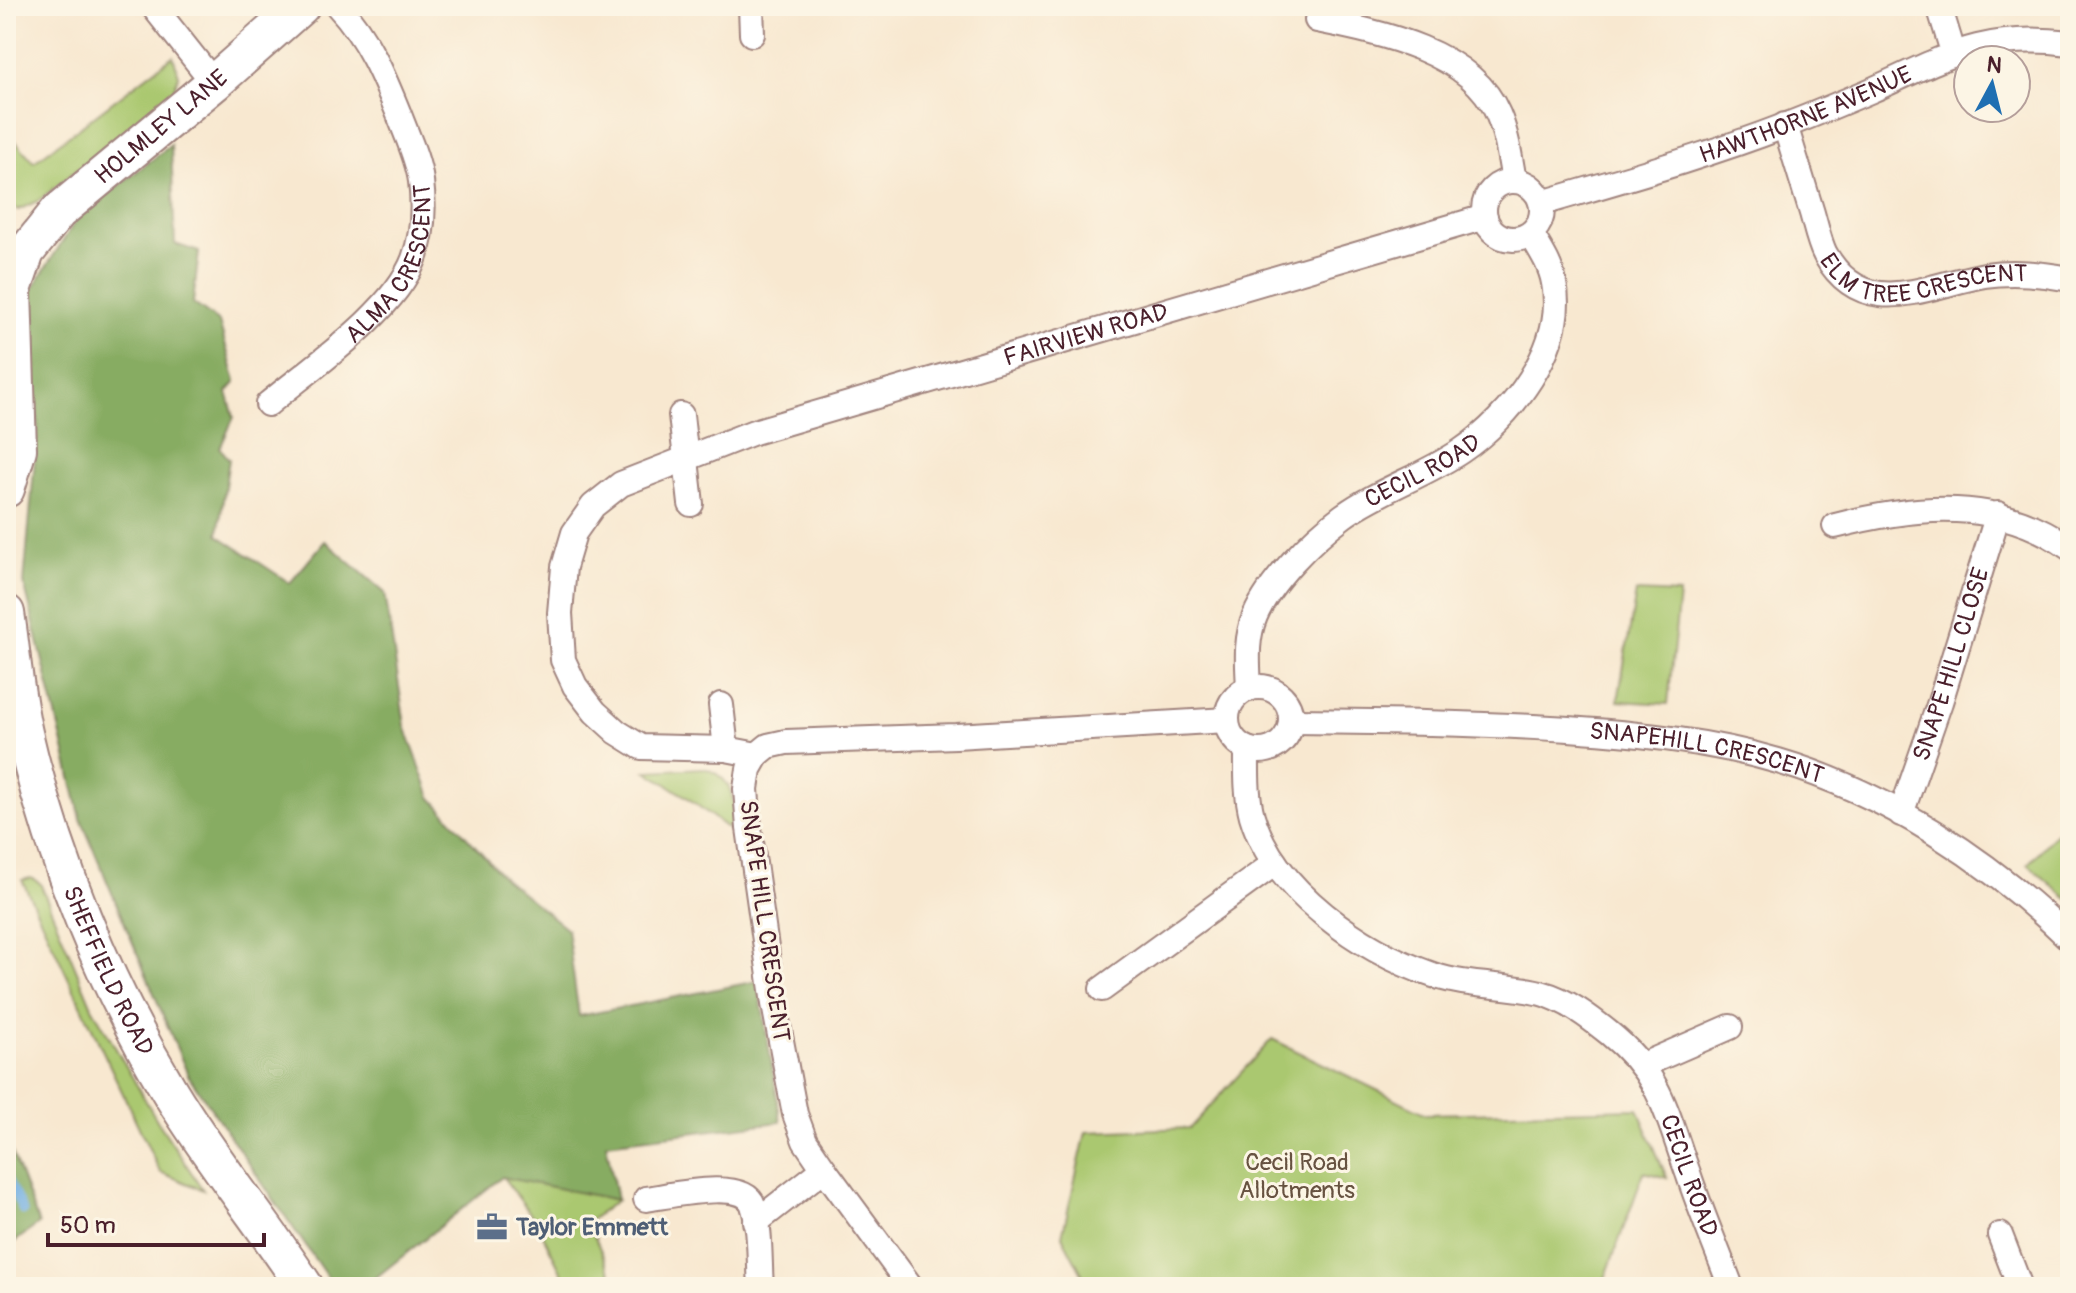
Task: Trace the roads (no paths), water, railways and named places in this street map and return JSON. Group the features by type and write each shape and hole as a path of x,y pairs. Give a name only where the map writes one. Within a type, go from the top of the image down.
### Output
{"main road":[{"name":"HOLMLEY LANE","path":"6,489 18,449 13,290 16,242 58,212 214,83 301,6"},
{"name":"SHEFFIELD ROAD","path":"6,613 23,732 52,835 92,937 124,1009 170,1093 305,1287"}],"street":[{"path":"153,6 214,83"},
{"name":"ALMA CRESCENT","path":"268,404 354,333 385,302 414,260 420,237 421,179 413,151 368,46 338,6"},
{"path":"751,6 752,34"},
{"path":"1939,6 1952,49"},
{"path":"1317,20 1399,39 1459,69 1484,91 1497,111 1505,133 1514,181"},
{"name":"HAWTHORNE AVENUE","path":"1985,44 2024,39 2070,43"},
{"name":"HAWTHORNE AVENUE","path":"1542,203 1673,165 1785,125 1952,52"},
{"name":"ELM TREE CRESCENT","path":"1785,125 1823,251 1837,273 1851,285 1872,293 1897,295 1983,275 2006,273 2070,279"},
{"path":"1514,181 1532,187 1542,203 1541,220 1531,234 1513,239 1503,238 1488,226 1484,208 1490,192 1497,186 1514,181"},
{"name":"FAIRVIEW ROAD","path":"757,755 726,749 641,747 617,732 595,712 575,686 563,660 560,613 564,567 574,533 593,506 621,484 754,432 1485,217"},
{"name":"CECIL ROAD","path":"1249,689 1248,641 1255,616 1271,589 1311,544 1344,515 1461,451 1504,417 1533,377 1549,340 1556,305 1554,282 1531,234"},
{"path":"681,415 691,504"},
{"path":"1835,526 1924,509 1959,508 1998,514 2035,527 2070,548"},
{"name":"SNAPE HILL CLOSE","path":"1901,814 1940,702 1998,514"},
{"path":"1259,687 1279,693 1286,701 1291,721 1285,739 1277,746 1258,751 1247,749 1233,738 1227,720 1233,701 1249,689 1259,687"},
{"path":"721,705 726,749"},
{"path":"757,755 768,746 786,742 956,736 1227,720"},
{"name":"SNAPEHILL CRESCENT","path":"1291,721 1511,725 1665,738 1780,762 1842,785 1901,814 1976,861 2070,939"},
{"name":"CECIL ROAD","path":"1247,749 1247,787 1252,817 1275,863 1306,900 1343,930 1383,954 1435,976 1541,993 1568,1003 1610,1034 1643,1065 1665,1102 1731,1287"},
{"name":"SNAPE HILL CRESCENT","path":"757,755 749,769 747,802 774,1004 795,1114 805,1141 911,1287"},
{"path":"1102,989 1275,863"},
{"path":"1643,1065 1730,1027"},
{"path":"756,1222 824,1169"},
{"path":"646,1199 717,1190 736,1191 748,1197 753,1204 756,1222 761,1287"},
{"path":"2000,1235 2020,1287"}],"waterway":[{"path":"6,1177 23,1211"}],"place":[{"name":"Taylor Emmett","path":"492,1227"}],"park label":[{"name":"Cecil Road Allotments","path":"1297,1176"}]}
